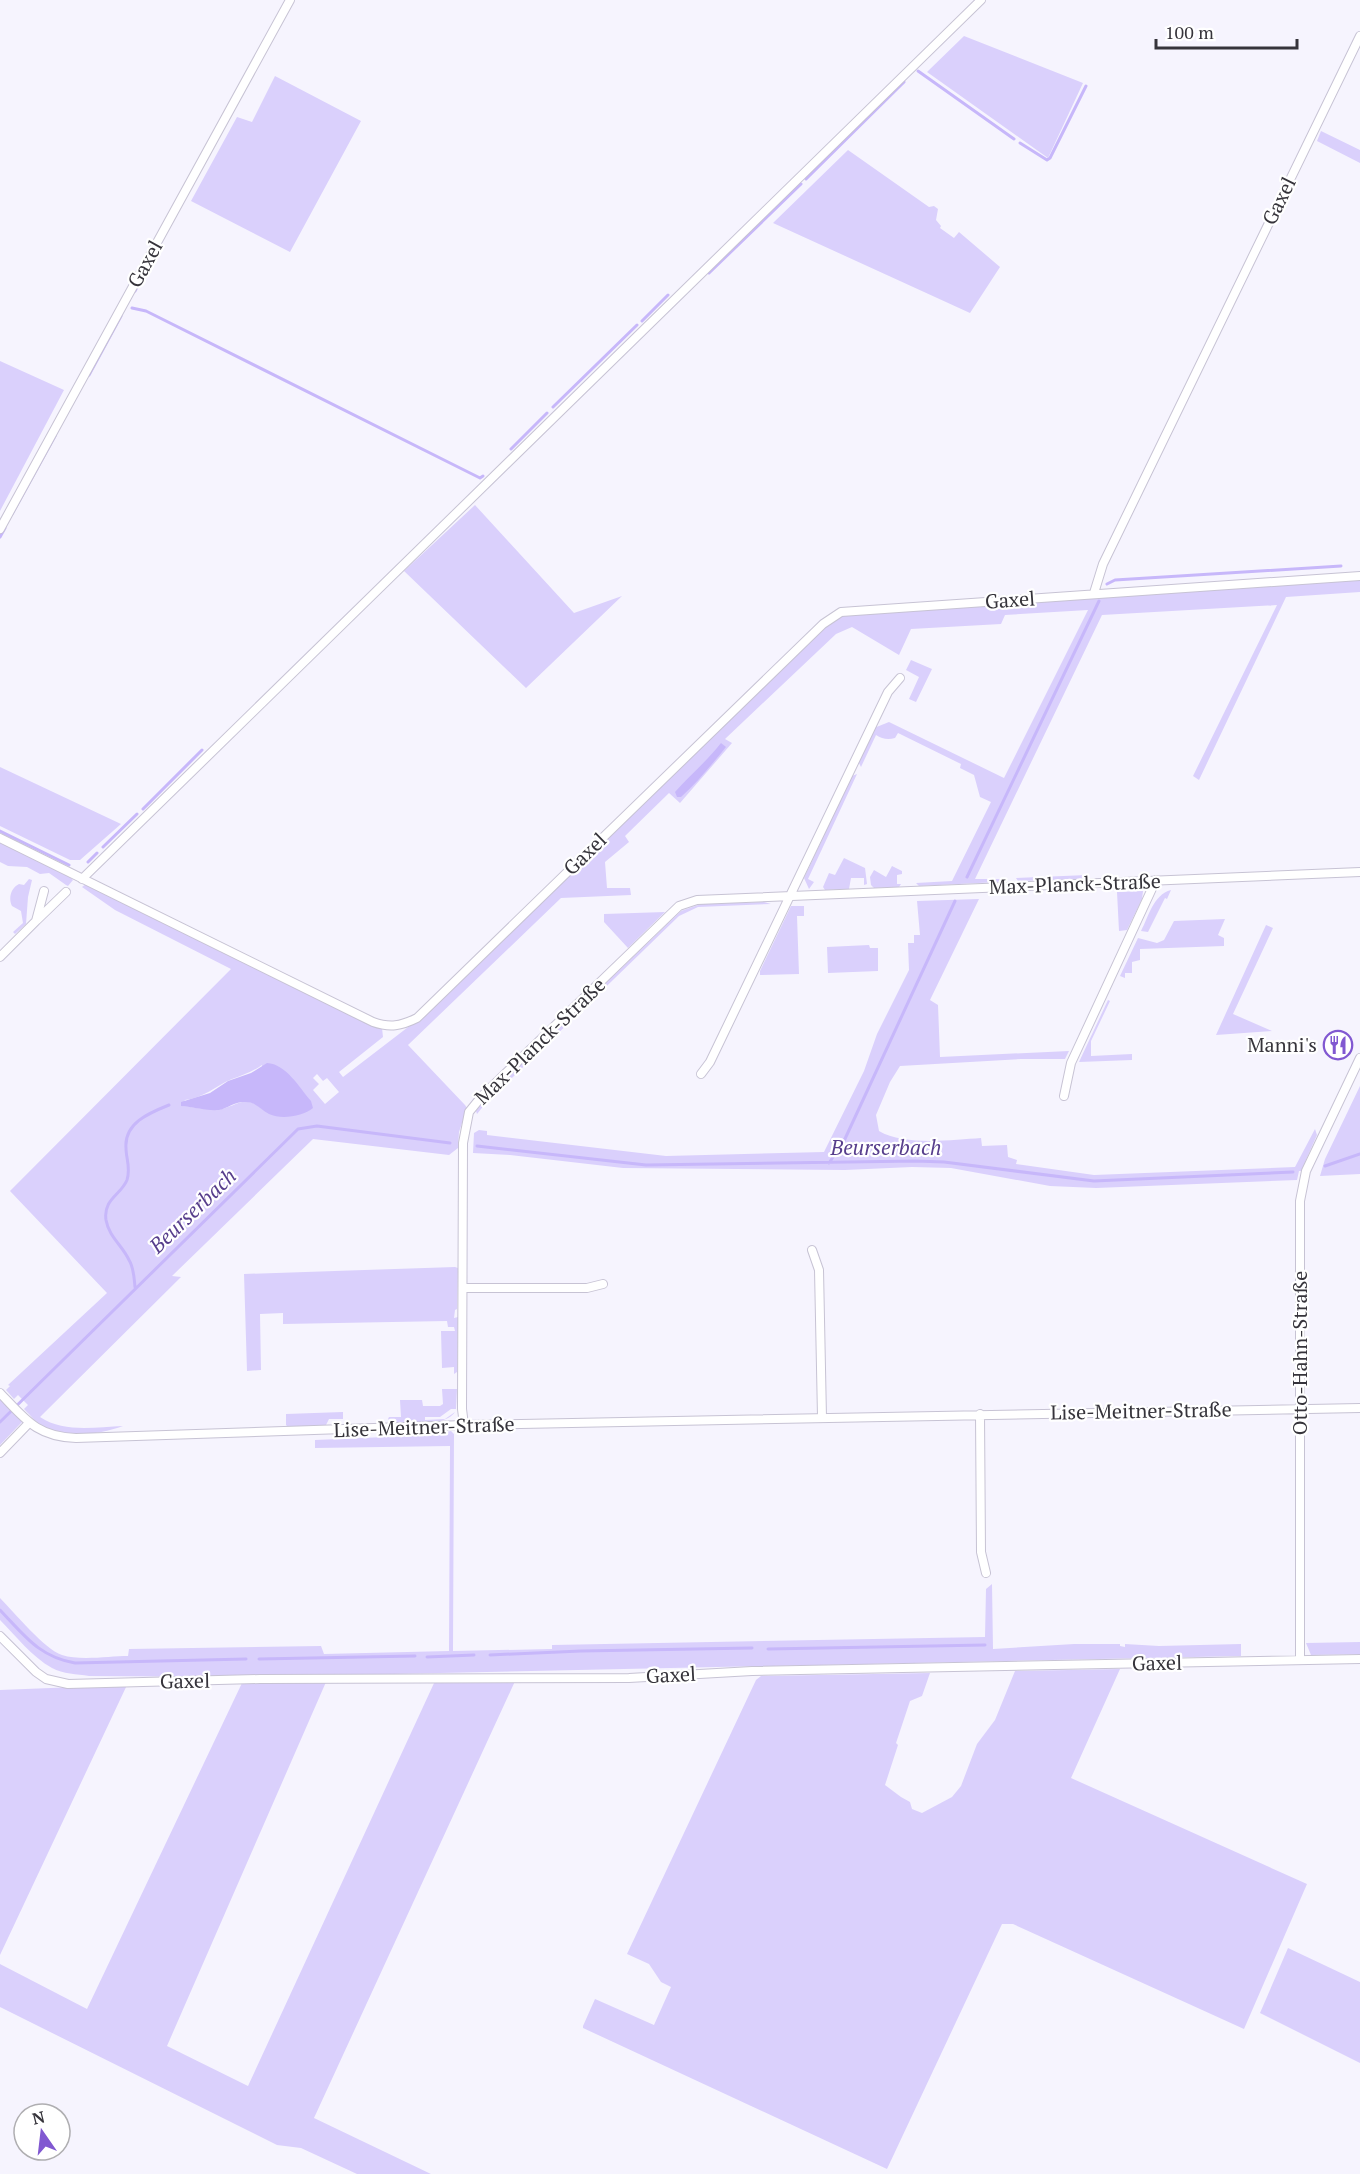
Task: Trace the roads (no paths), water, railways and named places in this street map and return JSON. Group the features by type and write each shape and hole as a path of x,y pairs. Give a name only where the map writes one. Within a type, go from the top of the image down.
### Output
{"street":[{"name":"Gaxel","path":"0,529 290,0"},
{"path":"82,879 981,0"},
{"name":"Gaxel","path":"1094,594 1099,573 1360,36"},
{"name":"Gaxel","path":"0,838 373,1022 384,1026 405,1024 417,1018 831,618 841,612 1360,576"},
{"path":"701,1074 710,1062 791,897 888,692 900,678"},
{"name":"Max-Planck-Straße","path":"464,1425 462,1288 463,1143 466,1120 474,1104 679,906 698,900 1360,872"},
{"path":"1064,1096 1071,1063 1156,880"},
{"path":"36,921 44,891"},
{"path":"0,957 66,892"},
{"name":"Otto-Hahn-Straße","path":"1300,1660 1300,1201 1306,1172 1360,1058"},
{"path":"812,1250 819,1270 822,1417"},
{"path":"462,1288 587,1288 603,1284"},
{"name":"Lise-Meitner-Straße","path":"0,1393 29,1423 50,1435 76,1438 464,1425 1360,1408"},
{"path":"981,1414 981,1552 986,1573"},
{"path":"0,1453 29,1423"},
{"name":"Gaxel","path":"0,1635 36,1672 46,1679 68,1684 272,1679 629,1678 752,1671 1360,1659"}],"waterway":[{"path":"918,71 1014,139"},
{"path":"806,179 904,82"},
{"path":"1020,143 1047,160 1050,158 1086,86"},
{"path":"709,273 801,184"},
{"path":"135,291 146,270"},
{"path":"642,321 668,295"},
{"path":"132,308 146,311 480,478 483,476"},
{"path":"89,375 121,316"},
{"path":"553,407 637,325"},
{"path":"511,449 547,413"},
{"path":"12,514 55,436"},
{"path":"0,537 5,528"},
{"path":"1107,584 1115,580 1341,566"},
{"path":"967,877 1099,601"},
{"path":"143,809 202,750"},
{"path":"103,847 137,814"},
{"path":"0,831 69,865"},
{"path":"88,862 97,853"},
{"path":"829,1163 844,1141 955,901"},
{"path":"135,1287 131,1263 108,1226 107,1207 127,1180 126,1139 129,1132 139,1120 169,1105"},
{"name":"Beurserbach","path":"0,1422 298,1129 317,1126 450,1143"},
{"name":"Beurserbach","path":"477,1146 646,1165 944,1162 1094,1181 1293,1172"},
{"name":"Beurserbach","path":"1325,1166 1360,1154"},
{"path":"0,1610 33,1644 51,1656 75,1663 246,1659"},
{"path":"768,1649 985,1645"},
{"path":"490,1655 752,1648"},
{"path":"427,1657 474,1655"},
{"path":"259,1659 415,1656"}],"place":[{"name":"Manni's","path":"1338,1045"}]}
